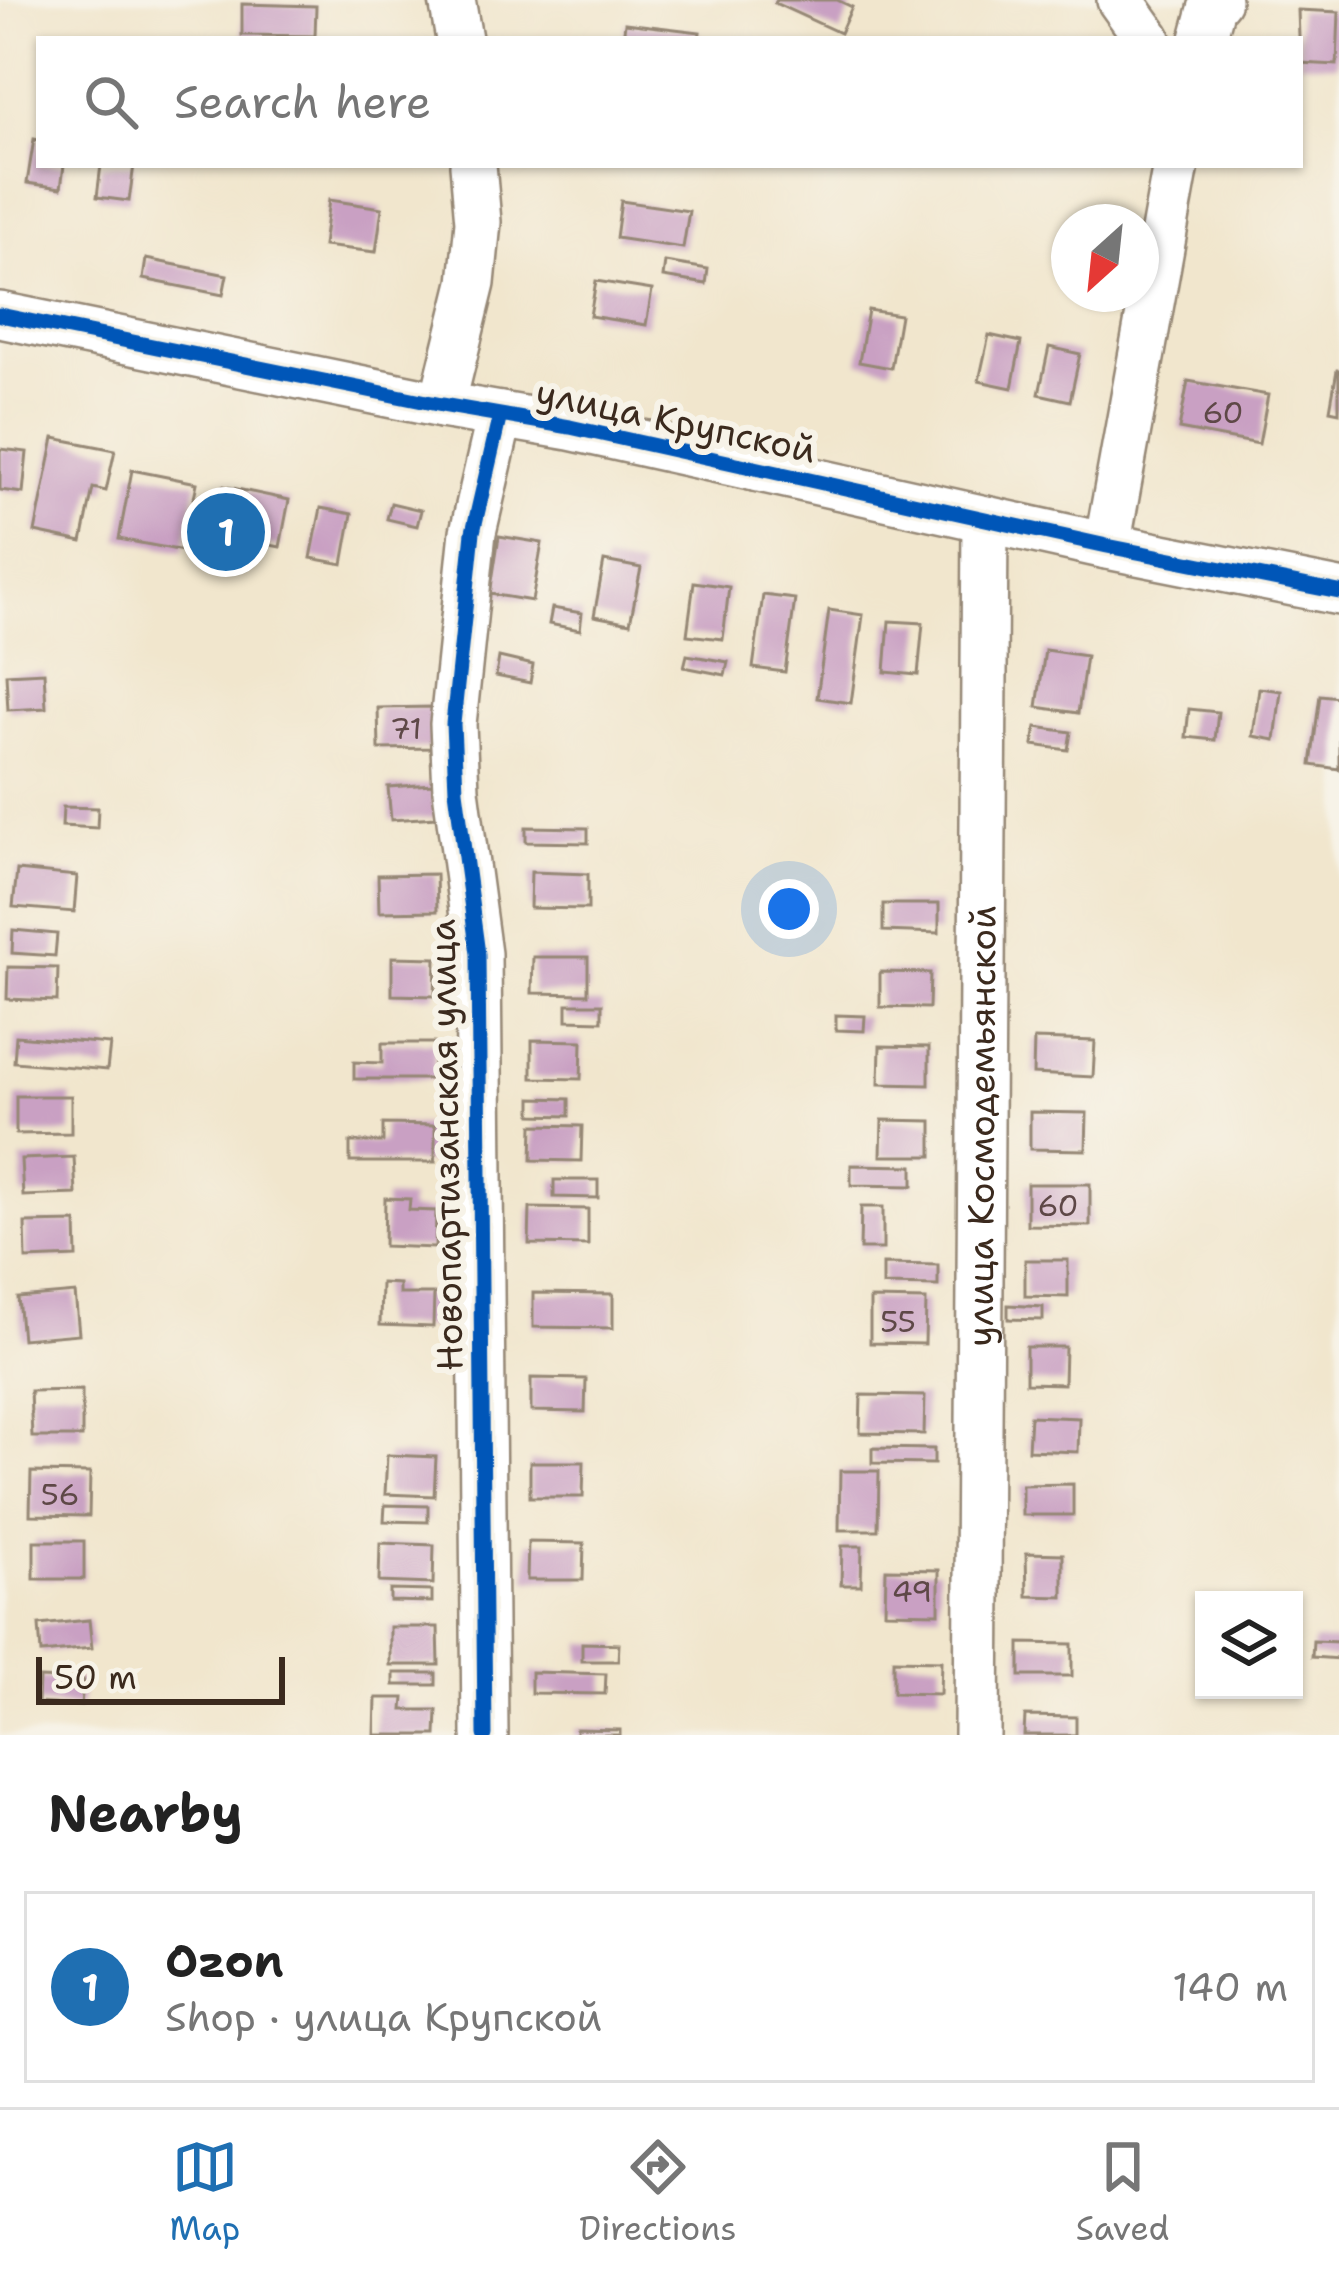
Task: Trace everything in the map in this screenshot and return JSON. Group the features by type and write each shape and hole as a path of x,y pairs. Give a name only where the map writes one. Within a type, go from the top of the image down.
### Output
{"street":[{"path":"452,0 458,36"},
{"path":"1120,0 1146,36"},
{"path":"1204,36 1218,0"},
{"path":"442,405 472,283 478,222 473,168"},
{"path":"1107,546 1175,168"},
{"name":"улица Крупской","path":"0,315 1339,592"},
{"name":"Новопартизанская улица","path":"485,1735 478,954 456,790 453,724 472,532 500,415"},
{"name":"улица Космодемьянской","path":"977,1735 986,519"}],"building":[{"path":"837,0 852,7 840,33 775,3"},
{"path":"242,4 316,6 315,36 242,35"},
{"path":"1298,10 1339,12 1337,65 1303,63 1303,36 1299,36"},
{"path":"625,23 700,32 699,36 623,36"},
{"path":"34,139 36,168 64,168 61,188 27,183"},
{"path":"101,168 134,168 129,201 97,197"},
{"path":"329,200 382,208 376,252 323,246"},
{"path":"621,201 689,211 683,248 616,238"},
{"path":"146,259 227,275 223,295 143,279"},
{"path":"665,262 708,269 706,284 663,277"},
{"path":"596,281 652,290 646,325 590,316"},
{"path":"868,310 900,315 891,368 859,362"},
{"path":"989,335 1021,342 1012,388 979,381"},
{"path":"1049,347 1080,354 1070,401 1039,394"},
{"path":"1339,370 1339,412 1330,410"},
{"path":"1188,381 1268,395 1259,444 1179,429"},
{"path":"54,438 115,450 106,491 93,488 82,542 35,532"},
{"path":"0,449 27,452 23,493 0,490"},
{"path":"132,470 197,483 183,551 119,539"},
{"path":"223,486 289,500 280,547 251,541 245,568 208,561"},
{"path":"391,503 421,510 417,526 387,519"},
{"path":"321,508 352,514 343,564 311,558"},
{"path":"499,536 542,543 532,601 490,594"},
{"path":"604,561 641,568 630,623 594,616"},
{"path":"694,582 729,587 723,639 687,635"},
{"path":"763,595 795,599 785,672 753,668"},
{"path":"552,608 582,613 580,630 549,624"},
{"path":"829,610 863,615 851,703 817,698"},
{"path":"889,621 923,623 918,675 885,672"},
{"path":"1045,650 1086,656 1078,713 1037,707"},
{"path":"687,655 728,662 725,675 684,667"},
{"path":"499,657 533,665 530,683 496,676"},
{"path":"44,672 46,708 8,710 6,674"},
{"path":"1259,688 1281,691 1275,740 1253,736"},
{"path":"1320,695 1339,697 1339,769 1311,765"},
{"path":"433,707 434,748 379,749 378,708"},
{"path":"1189,709 1218,712 1215,740 1186,737"},
{"path":"1036,727 1071,732 1068,750 1033,745"},
{"path":"433,784 436,817 391,820 388,787"},
{"path":"63,807 98,808 97,828 62,826"},
{"path":"526,827 588,828 588,843 526,842"},
{"path":"17,870 77,876 74,912 13,907"},
{"path":"531,872 588,874 588,909 530,908"},
{"path":"436,874 437,911 379,912 378,875"},
{"path":"883,904 939,904 939,933 883,931"},
{"path":"13,930 57,934 55,956 12,953"},
{"path":"392,957 436,958 435,996 392,995"},
{"path":"533,957 588,957 588,994 532,993"},
{"path":"8,967 58,968 57,1001 7,999"},
{"path":"880,972 930,973 929,1008 880,1007"},
{"path":"567,1004 602,1004 602,1021 567,1020"},
{"path":"836,1015 865,1016 864,1031 836,1030"},
{"path":"16,1036 110,1044 107,1070 14,1062"},
{"path":"1034,1039 1095,1041 1093,1077 1033,1074"},
{"path":"532,1040 582,1041 581,1079 532,1078"},
{"path":"382,1043 434,1043 434,1079 354,1079 354,1062 382,1063"},
{"path":"880,1046 929,1047 929,1085 879,1084"},
{"path":"16,1096 71,1096 71,1133 16,1134"},
{"path":"532,1098 569,1099 569,1116 532,1115"},
{"path":"1030,1112 1087,1113 1086,1150 1030,1149"},
{"path":"882,1120 932,1121 932,1156 881,1156"},
{"path":"383,1124 435,1125 435,1162 350,1162 350,1142 383,1142"},
{"path":"533,1125 582,1126 581,1161 532,1160"},
{"path":"74,1157 76,1194 23,1196 21,1159"},
{"path":"851,1165 913,1166 913,1186 851,1185"},
{"path":"554,1180 598,1180 598,1198 554,1197"},
{"path":"1027,1184 1090,1184 1090,1226 1027,1225"},
{"path":"385,1198 410,1199 409,1210 436,1211 435,1248 384,1246"},
{"path":"861,1207 883,1207 883,1249 860,1249"},
{"path":"530,1208 588,1209 588,1245 529,1244"},
{"path":"76,1222 77,1257 26,1259 25,1223"},
{"path":"1025,1260 1068,1260 1068,1297 1025,1296"},
{"path":"883,1264 938,1265 938,1286 883,1285"},
{"path":"381,1283 399,1284 399,1294 434,1294 433,1327 380,1325"},
{"path":"75,1293 79,1334 22,1339 18,1298"},
{"path":"533,1293 613,1294 613,1328 533,1327"},
{"path":"870,1299 926,1300 925,1344 870,1343"},
{"path":"1008,1305 1043,1307 1043,1320 1008,1319"},
{"path":"1026,1347 1065,1347 1064,1384 1026,1383"},
{"path":"531,1378 586,1379 585,1412 531,1411"},
{"path":"82,1390 82,1437 32,1437 30,1391"},
{"path":"861,1395 925,1396 924,1434 860,1433"},
{"path":"1030,1416 1079,1418 1078,1452 1028,1450"},
{"path":"872,1448 934,1449 934,1464 872,1463"},
{"path":"387,1455 436,1457 434,1496 385,1494"},
{"path":"530,1462 584,1462 583,1497 530,1497"},
{"path":"840,1471 879,1471 878,1530 839,1530"},
{"path":"31,1472 90,1473 89,1516 30,1515"},
{"path":"1073,1484 1073,1515 1022,1515 1022,1485"},
{"path":"385,1505 428,1506 428,1522 384,1521"},
{"path":"34,1541 84,1541 84,1579 34,1579"},
{"path":"528,1542 584,1543 583,1580 527,1580"},
{"path":"380,1543 434,1545 433,1584 379,1582"},
{"path":"842,1546 862,1546 861,1585 841,1585"},
{"path":"1026,1553 1063,1554 1063,1597 1027,1596"},
{"path":"886,1569 939,1570 939,1613 885,1612"},
{"path":"390,1590 432,1591 432,1602 390,1601"},
{"path":"89,1620 92,1648 41,1653 39,1625"},
{"path":"390,1627 438,1627 439,1665 390,1665"},
{"path":"1313,1641 1339,1642 1339,1659 1312,1657"},
{"path":"582,1643 619,1644 618,1661 582,1661"},
{"path":"1020,1643 1072,1644 1072,1676 1020,1676"},
{"path":"893,1660 941,1661 940,1694 893,1693"},
{"path":"531,1672 606,1674 605,1694 531,1693"},
{"path":"394,1673 436,1673 436,1685 394,1685"},
{"path":"39,1678 83,1680 81,1706 38,1703"},
{"path":"376,1698 404,1698 403,1710 437,1710 436,1735 375,1735"},
{"path":"1025,1716 1076,1717 1076,1735 1024,1735"},
{"path":"576,1729 620,1730 620,1735 576,1735"}],"cycle path":[{"path":"0,315 570,427 1107,546 1339,592"},
{"path":"485,1735 478,954 456,790 453,724 473,532 500,415"}],"place":[{"name":"Ozon","path":"226,532"}]}
